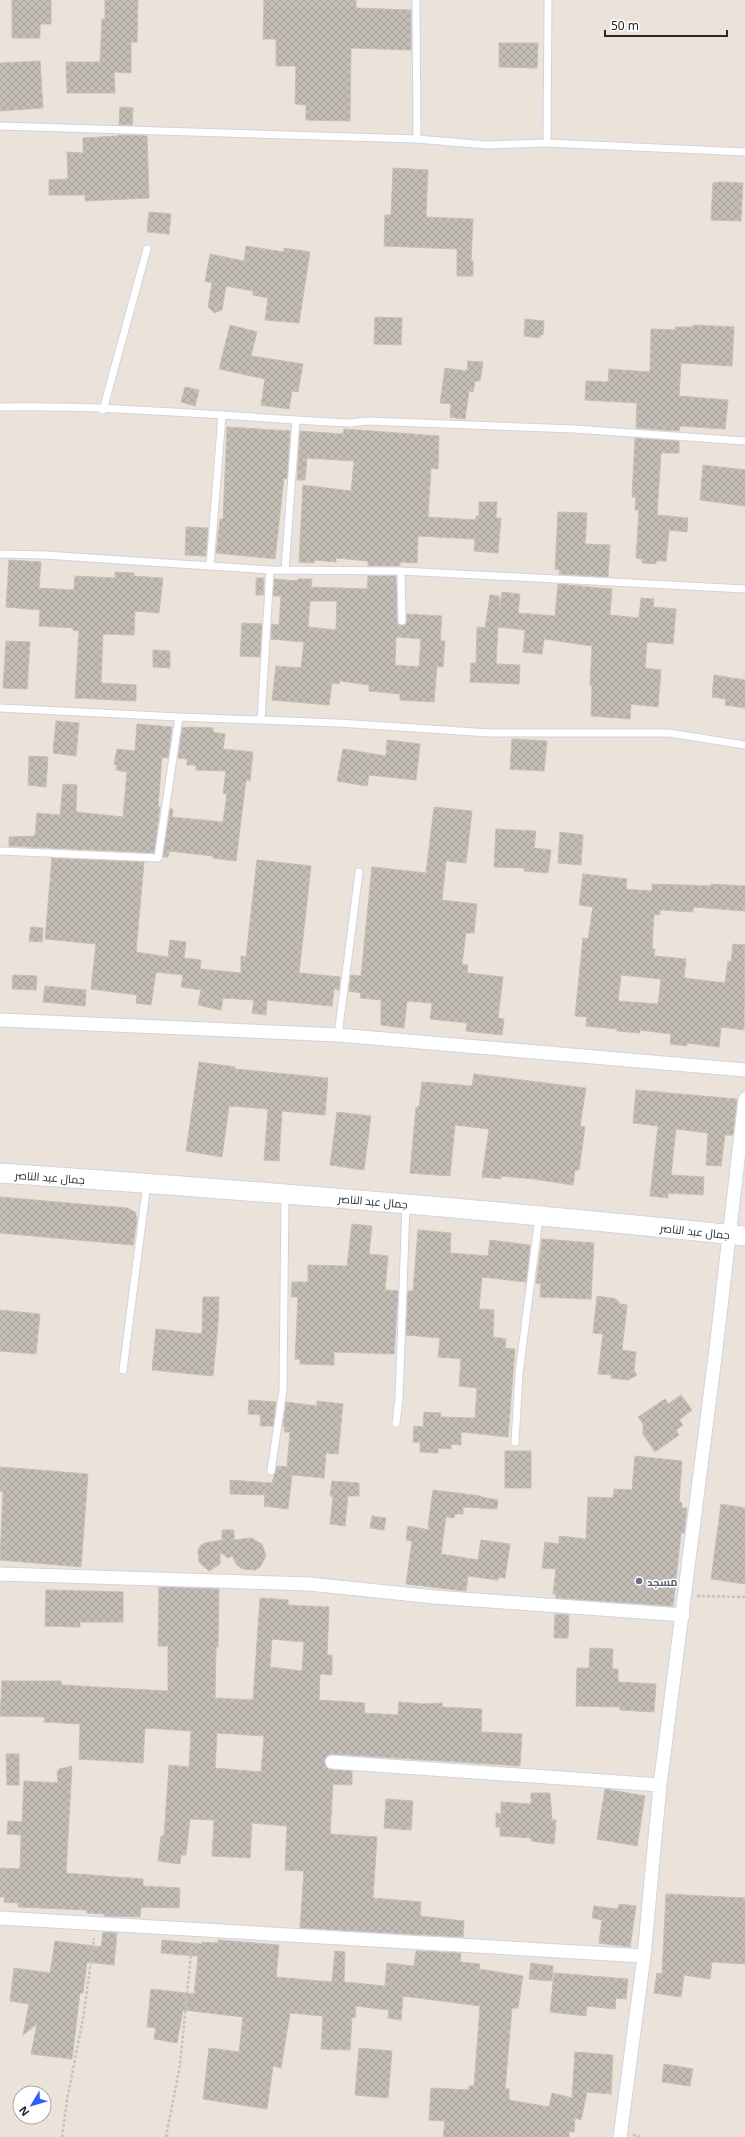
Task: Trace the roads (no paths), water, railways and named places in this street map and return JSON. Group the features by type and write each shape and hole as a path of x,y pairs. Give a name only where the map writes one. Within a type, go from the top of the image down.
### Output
{"main road":[{"name":"جمال عبد الناصر","path":"0,1173 147,1183 540,1215 736,1235"}],"street":[{"path":"0,1020 338,1035 745,1070"},
{"path":"620,2137 644,1956 660,1784 683,1616 716,1348 736,1235 745,1099"},
{"path":"0,1574 309,1584 435,1597 683,1616"},
{"path":"332,1762 660,1784"},
{"path":"0,1918 96,1925 644,1956"}],"lane":[{"path":"416,0 417,139"},
{"path":"547,143 548,0"},
{"path":"0,126 417,139 487,145 547,143 745,152"},
{"path":"103,410 147,249"},
{"path":"0,407 222,415 296,420 574,429 745,441"},
{"path":"210,566 222,415"},
{"path":"285,570 296,420"},
{"path":"0,554 45,555 270,570 401,571 745,589"},
{"path":"261,720 270,570"},
{"path":"401,571 402,622"},
{"path":"0,708 490,732 669,733 745,745"},
{"path":"0,851 158,858 179,717"},
{"path":"338,1035 359,872"},
{"path":"122,1370 147,1183"},
{"path":"271,1471 283,1390 285,1194"},
{"path":"396,1423 399,1399 406,1204"},
{"path":"515,1442 519,1374 540,1215"}],"place":[{"name":"مسجد","path":"639,1581"}]}
